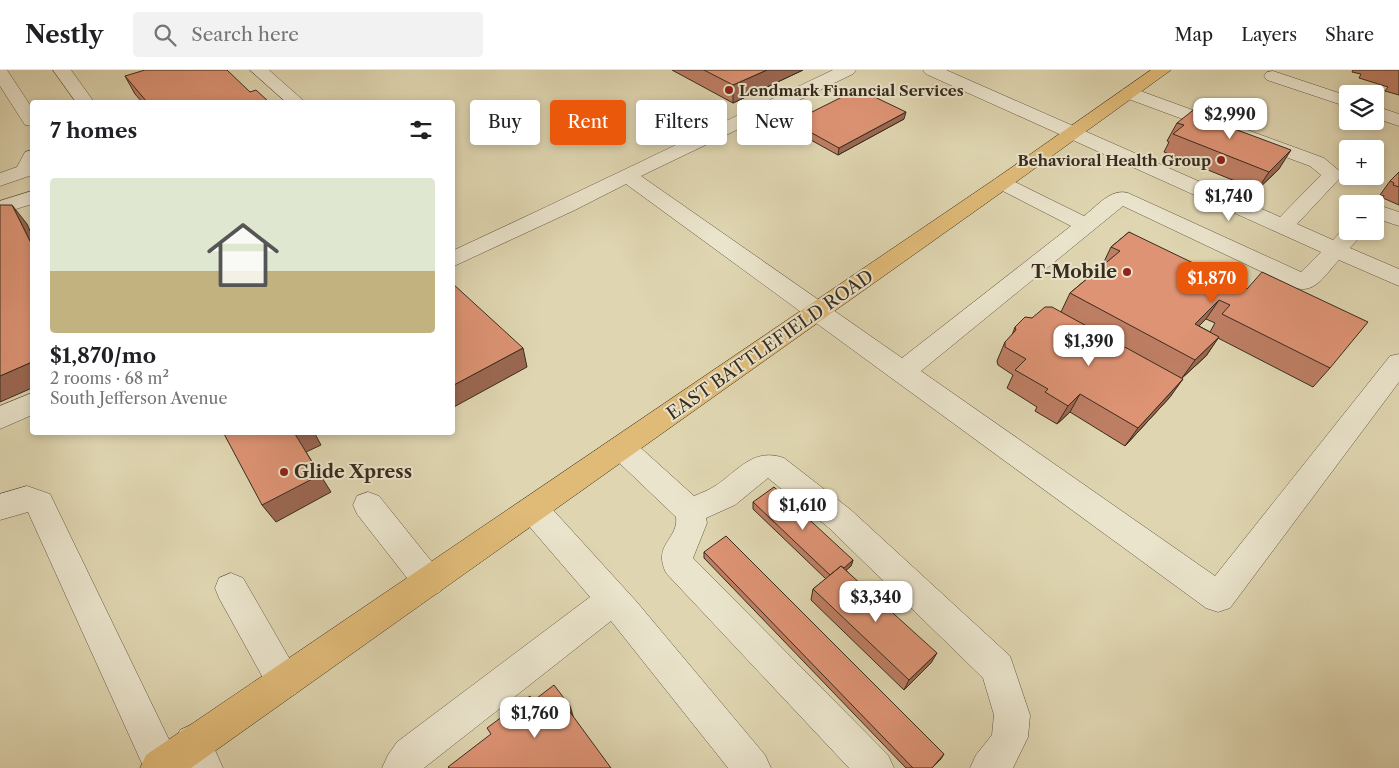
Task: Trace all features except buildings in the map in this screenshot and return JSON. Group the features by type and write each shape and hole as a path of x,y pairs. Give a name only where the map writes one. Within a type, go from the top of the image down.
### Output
{"main road":[{"name":"EAST BATTLEFIELD ROAD","path":"159,767 198,756 284,682 819,311 1162,70"}],"street":[{"path":"62,70 84,100"},
{"path":"259,70 294,100"},
{"path":"457,251 568,206 627,175 847,70"},
{"path":"932,70 1075,132 1399,278"},
{"path":"0,73 30,118"},
{"path":"1272,73 1339,99"},
{"path":"1129,93 1317,162 1333,174 1283,226"},
{"path":"1384,115 1399,120"},
{"path":"0,180 30,166"},
{"path":"627,175 1218,597 1399,363"},
{"path":"1002,183 1086,225"},
{"path":"903,371 1121,197 1304,283 1345,240"},
{"path":"0,208 30,198"},
{"path":"1384,214 1399,220"},
{"path":"0,418 30,404"},
{"path":"622,448 690,511 692,524 677,554 677,563 875,768"},
{"path":"690,511 724,495 751,473 765,465 774,466 840,519 998,668 1012,715 1010,736 1004,750 989,768"},
{"path":"0,507 27,498 39,503 159,767"},
{"path":"368,504 429,582"},
{"path":"533,509 613,600 752,768"},
{"path":"231,588 284,682"},
{"path":"401,768 410,755 613,600"}],"place":[{"name":"Lendmark Financial Services","path":"729,90"},
{"name":"Behavioral Health Group","path":"1221,160"},
{"name":"T-Mobile","path":"1127,272"},
{"name":"Glide Xpress","path":"284,472"}]}
